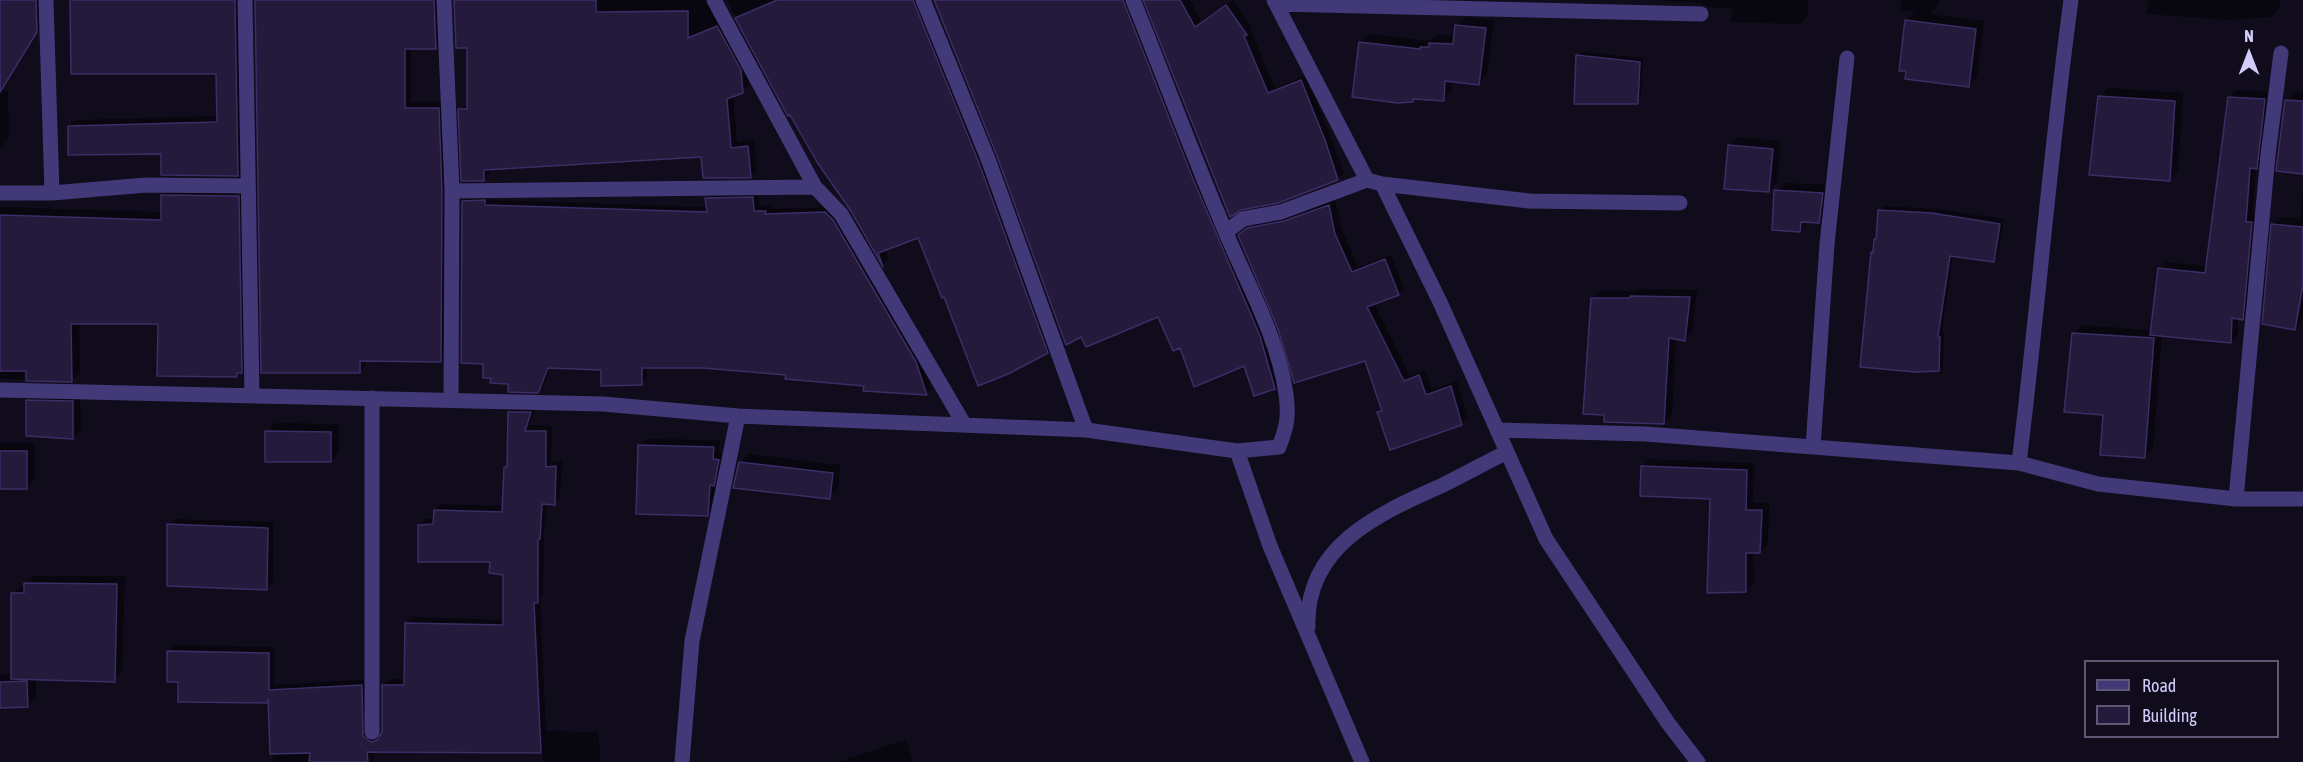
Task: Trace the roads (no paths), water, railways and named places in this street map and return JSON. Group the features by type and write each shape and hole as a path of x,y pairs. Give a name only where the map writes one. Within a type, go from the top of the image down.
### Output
{"street":[{"path":"46,0 52,193"},
{"path":"245,0 252,396"},
{"path":"444,0 452,191 451,400"},
{"path":"714,0 815,187 841,214 964,424"},
{"path":"923,0 988,159 1086,430"},
{"path":"0,390 603,404 738,416 1086,430 1237,451 1279,447 1288,422 1286,394 1279,365 1257,301 1226,232 1133,0"},
{"path":"2019,463 2040,291 2060,80 2071,0"},
{"path":"1275,2 1701,14"},
{"path":"1275,2 1440,302 1546,539 1668,723 1698,762"},
{"path":"2236,499 2268,155 2281,53"},
{"path":"1813,447 1827,244 1847,58"},
{"path":"1226,232 1243,219 1281,212 1374,182 1529,201 1680,203"},
{"path":"0,193 52,193 146,185 247,186"},
{"path":"452,191 815,187"},
{"path":"372,399 372,732"},
{"path":"682,762 692,641 738,416"},
{"path":"1497,430 1646,434 2019,463 2098,484 2236,499 2303,499"},
{"path":"1237,451 1270,546 1362,762"},
{"path":"1309,636 1307,609 1314,584 1328,558 1357,529 1399,504 1507,452"}]}
